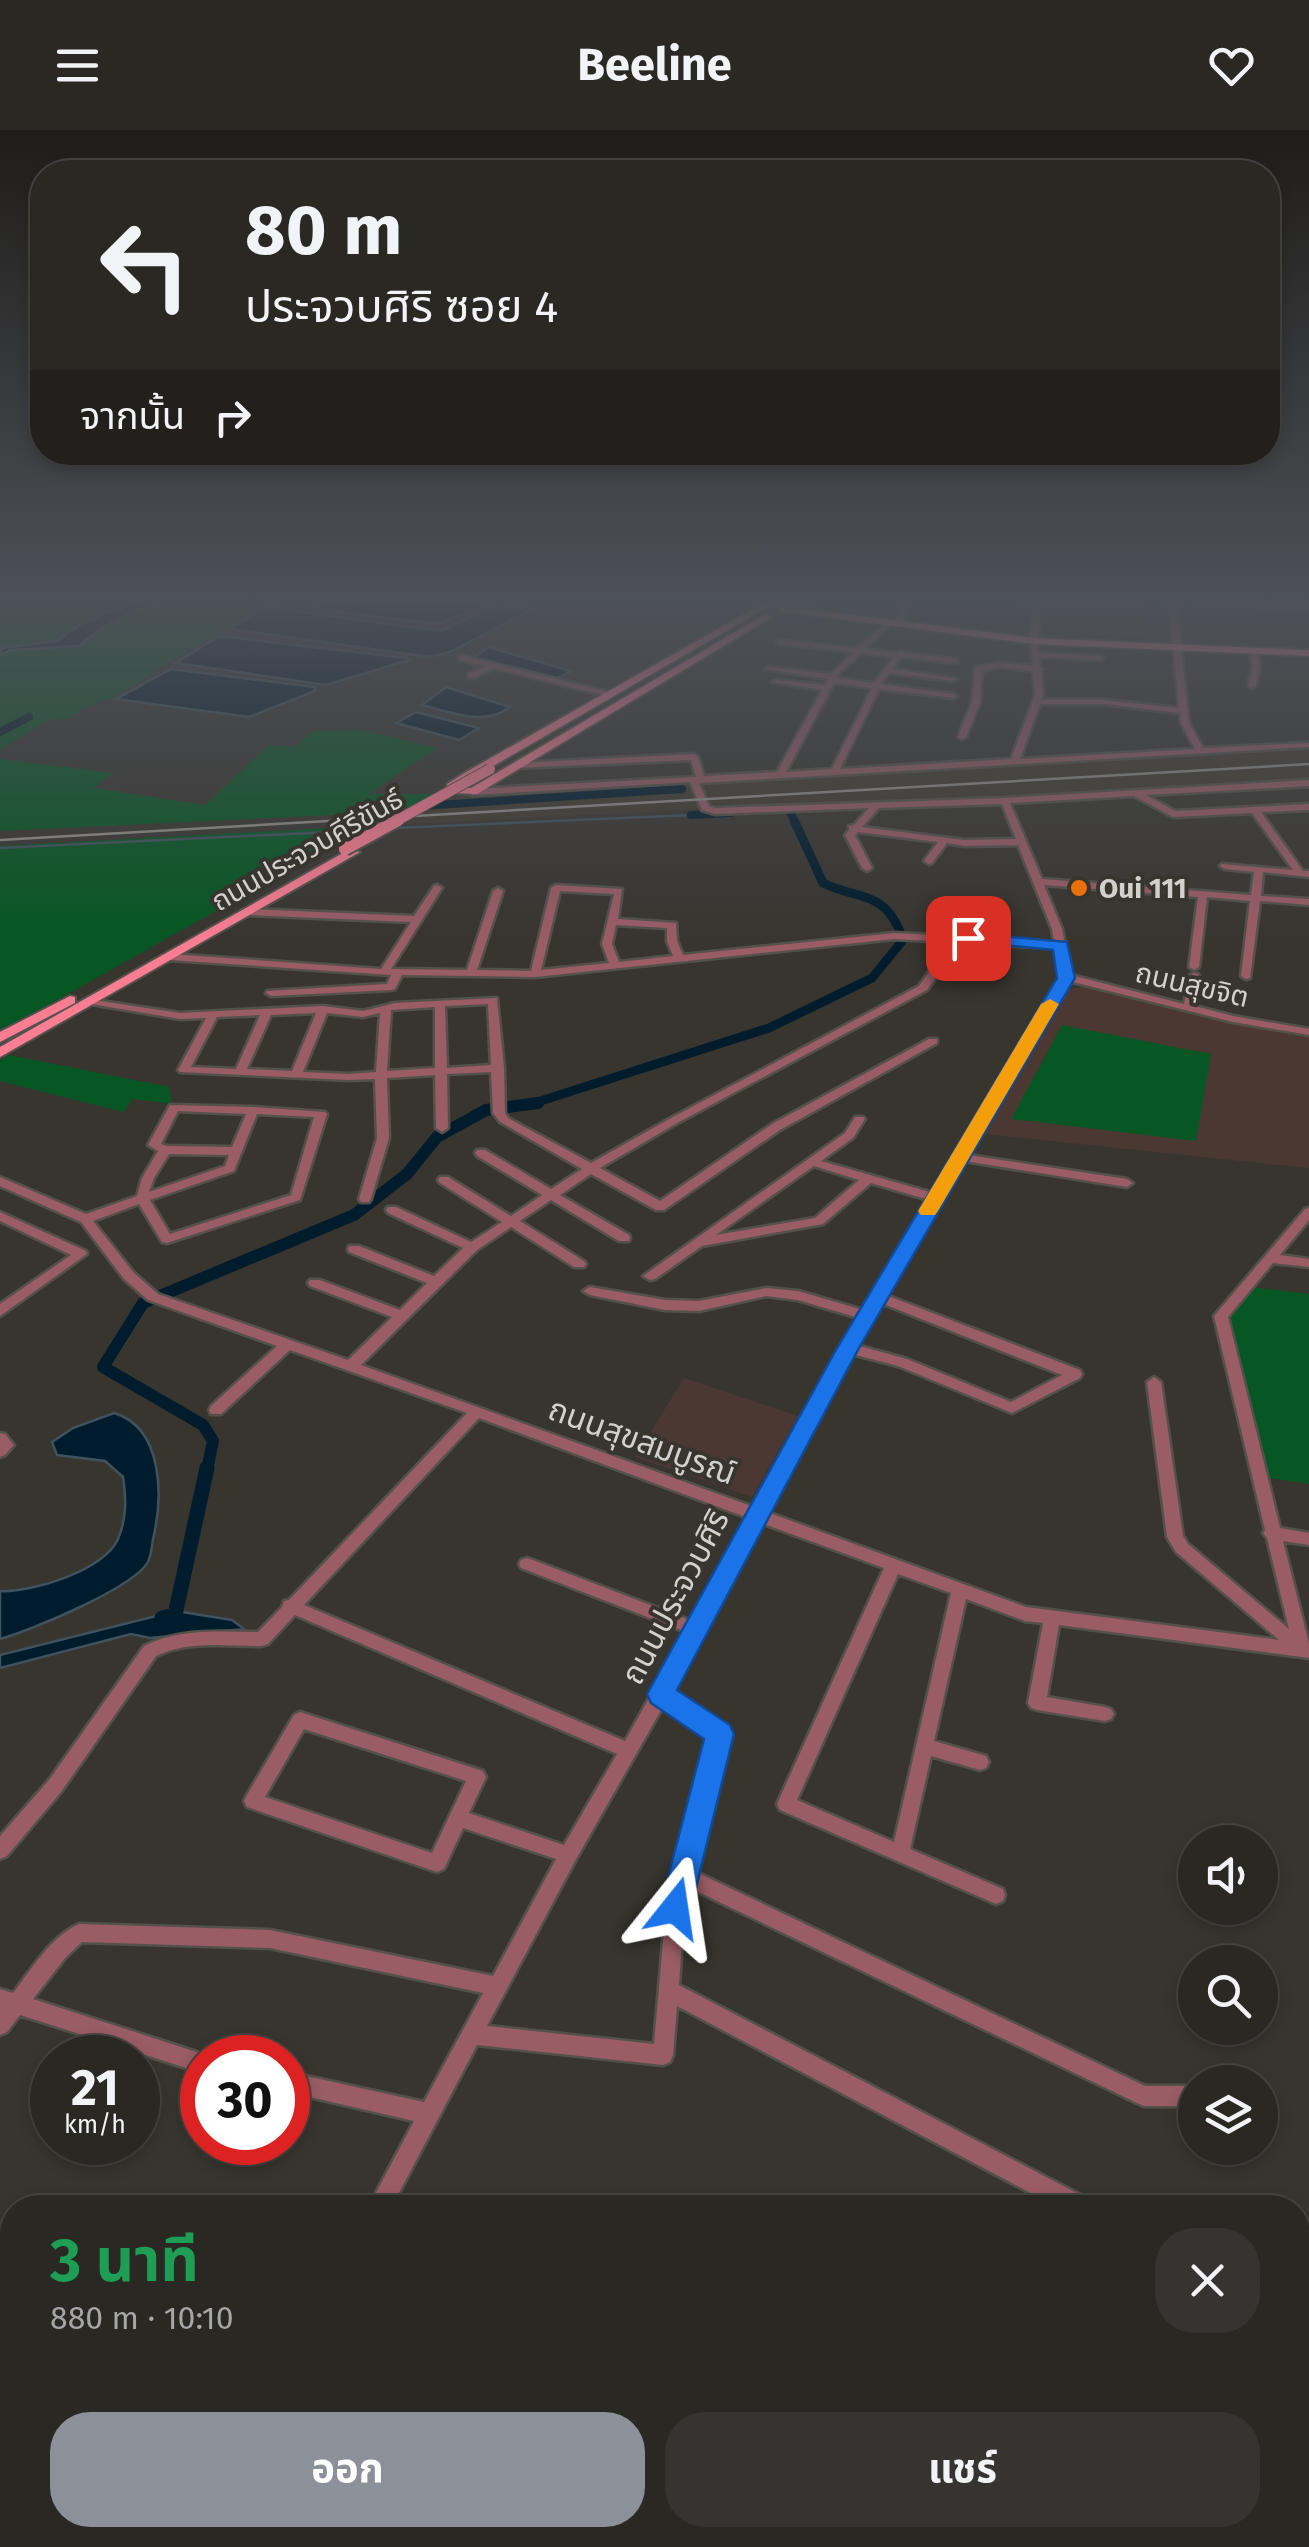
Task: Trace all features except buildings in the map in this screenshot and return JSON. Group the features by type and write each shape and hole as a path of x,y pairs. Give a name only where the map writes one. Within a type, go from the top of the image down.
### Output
{"main road":[{"path":"576,714 451,786 458,792 473,792 605,714"},
{"name":"ถนนประจวบคีรีขันธ์","path":"493,770 589,714"},
{"name":"ถนนประจวบคีรีขันธ์","path":"0,1038 594,714"},
{"name":"ถนนประจวบคีรีขันธ์","path":"0,1054 349,850"}],"street":[{"path":"779,777 814,714"},
{"path":"834,774 863,714"},
{"path":"962,737 971,714"},
{"path":"1014,763 1033,714"},
{"path":"1183,714 1201,752"},
{"path":"692,746 705,808 711,811 841,804 876,808 1309,783"},
{"path":"473,792 1309,746"},
{"path":"518,766 694,757"},
{"path":"1136,793 1173,814 1303,808 1309,823"},
{"path":"1005,801 1061,945 1066,978"},
{"path":"867,868 850,835 852,828 876,808"},
{"path":"1255,810 1304,874"},
{"path":"852,828 944,840 1023,842"},
{"path":"929,862 944,840"},
{"path":"1224,866 1304,874"},
{"path":"1246,976 1258,869"},
{"path":"1039,882 1309,902"},
{"path":"384,972 437,888"},
{"path":"535,974 556,888 619,891 607,944 615,966"},
{"path":"472,973 498,891"},
{"path":"1188,1008 1203,894"},
{"path":"248,912 418,919"},
{"path":"612,922 672,925 672,941 679,959"},
{"path":"170,956 384,972 535,974 894,936 1061,945"},
{"path":"352,1365 472,1247 590,1169 922,988 960,937"},
{"path":"271,993 390,987 398,972"},
{"name":"ถนนสุขจิต","path":"1066,978 1309,1032"},
{"name":"ถนนประจวบศิริ","path":"386,2195 568,1854 661,1694 848,1348 1066,978"},
{"path":"91,1001 180,1016 323,1010 363,1014 395,1006 493,1000 499,1109 504,1120 660,1207 776,1127 933,1041"},
{"path":"440,1004 442,1128"},
{"path":"296,1074 323,1010"},
{"path":"365,1199 383,1138 381,1075 386,1011"},
{"path":"240,1073 266,1013"},
{"path":"213,1015 184,1070 381,1075 498,1068"},
{"path":"165,1150 140,1190 142,1201 167,1239 296,1197 321,1114 174,1107 154,1145 165,1150 236,1151"},
{"path":"85,1219 230,1168 253,1110"},
{"path":"650,1276 812,1162 849,1134 859,1119"},
{"path":"481,1153 624,1238"},
{"path":"960,1156 1127,1183"},
{"path":"812,1162 935,1198"},
{"path":"697,1242 819,1221 868,1179"},
{"path":"444,1180 579,1264"},
{"name":"ถนนสุขสมบูรณ์","path":"0,1181 85,1219 129,1276 153,1297 757,1512 893,1567 1025,1614 1305,1650"},
{"path":"392,1210 472,1247"},
{"path":"1305,1650 1271,1533 1221,1316 1309,1212"},
{"path":"0,1311 81,1254 2,1220"},
{"path":"354,1250 436,1282"},
{"path":"1270,1258 1309,1263"},
{"path":"315,1283 402,1316"},
{"path":"0,1290 16,1300"},
{"path":"590,1290 666,1305 700,1306 766,1292 798,1296 867,1316"},
{"path":"848,1348 902,1362 1012,1408 1075,1374 878,1297"},
{"path":"216,1410 288,1344"},
{"path":"1154,1382 1175,1536 1182,1548 1305,1650"},
{"path":"0,1850 54,1786 150,1651 164,1643 182,1640 262,1639 477,1411"},
{"path":"0,1438 7,1445 0,1451"},
{"path":"1271,1533 1309,1539"},
{"path":"527,1564 696,1630"},
{"path":"893,1567 786,1804 996,1895"},
{"path":"900,1854 960,1591"},
{"path":"290,1606 627,1750"},
{"path":"1052,1618 1037,1704 1105,1714"},
{"path":"474,2034 663,2054 675,1908 720,1734 661,1694"},
{"path":"300,1720 477,1777 458,1818 436,1863 253,1802 300,1720"},
{"path":"924,1746 980,1762"},
{"path":"458,1818 568,1854"},
{"path":"684,1876 1144,2096 1178,2096"},
{"path":"0,2025 9,2001 79,1933 270,1939 499,1986"},
{"path":"667,1990 1057,2195"},
{"path":"9,2001 180,2056"},
{"path":"310,2087 431,2114"}],"shaded area":[{"path":"1309,749 1309,780 881,805 842,802 369,826 464,795"},
{"path":"1084,986 1238,1023 1309,1035 1309,1168 984,1134 1064,991"},
{"path":"684,1378 798,1416 752,1497 635,1457"}],"green space":[{"path":"0,714 76,714 46,721 0,750"},
{"path":"361,730 437,748 369,794 433,794 403,812 388,807 353,814 0,831 0,759 113,773 93,788 205,805 269,745 295,747 312,731"},
{"path":"369,826 346,838 0,1032 0,846"},
{"path":"1062,1025 1211,1054 1196,1141 1011,1119"},
{"path":"9,1055 169,1087 172,1104 132,1099 124,1112 0,1081 0,1061"},
{"path":"1251,1287 1309,1294 1309,1484 1263,1477 1226,1318"}],"water":[{"path":"413,714 423,714 479,728 459,740 396,723"},
{"path":"455,714 497,714 479,717"},
{"path":"114,1413 143,1433 156,1466 158,1504 148,1562 102,1596 0,1639 0,1591 48,1584 83,1570 118,1539 125,1508 123,1477 105,1461 57,1455 52,1442 73,1428"},
{"path":"176,1611 232,1620 244,1629 150,1638 131,1634 0,1668 0,1655"}],"waterway":[{"path":"0,732 29,717"},
{"path":"420,806 682,789"},
{"path":"776,810 789,810 794,820"},
{"path":"691,815 731,813"},
{"path":"396,828 691,815"},
{"path":"532,1104 769,1028 872,978 903,940 896,924 880,904 823,883 794,820"},
{"path":"0,848 371,830"},
{"path":"532,1104 538,1103"},
{"path":"207,1470 213,1441 203,1425 103,1367 143,1303 354,1215 407,1174 437,1137 486,1110 532,1104"},
{"path":"162,1618 175,1615 207,1468"}],"railway":[{"path":"0,840 1309,764"}],"slow traffic":[{"path":"928,1211 1050,1004"}],"place":[{"name":"Oui 111","path":"1079,888"}],"route":[{"path":"675,1908 720,1734 661,1694 848,1348 1066,978 1061,945 968,938"}]}
